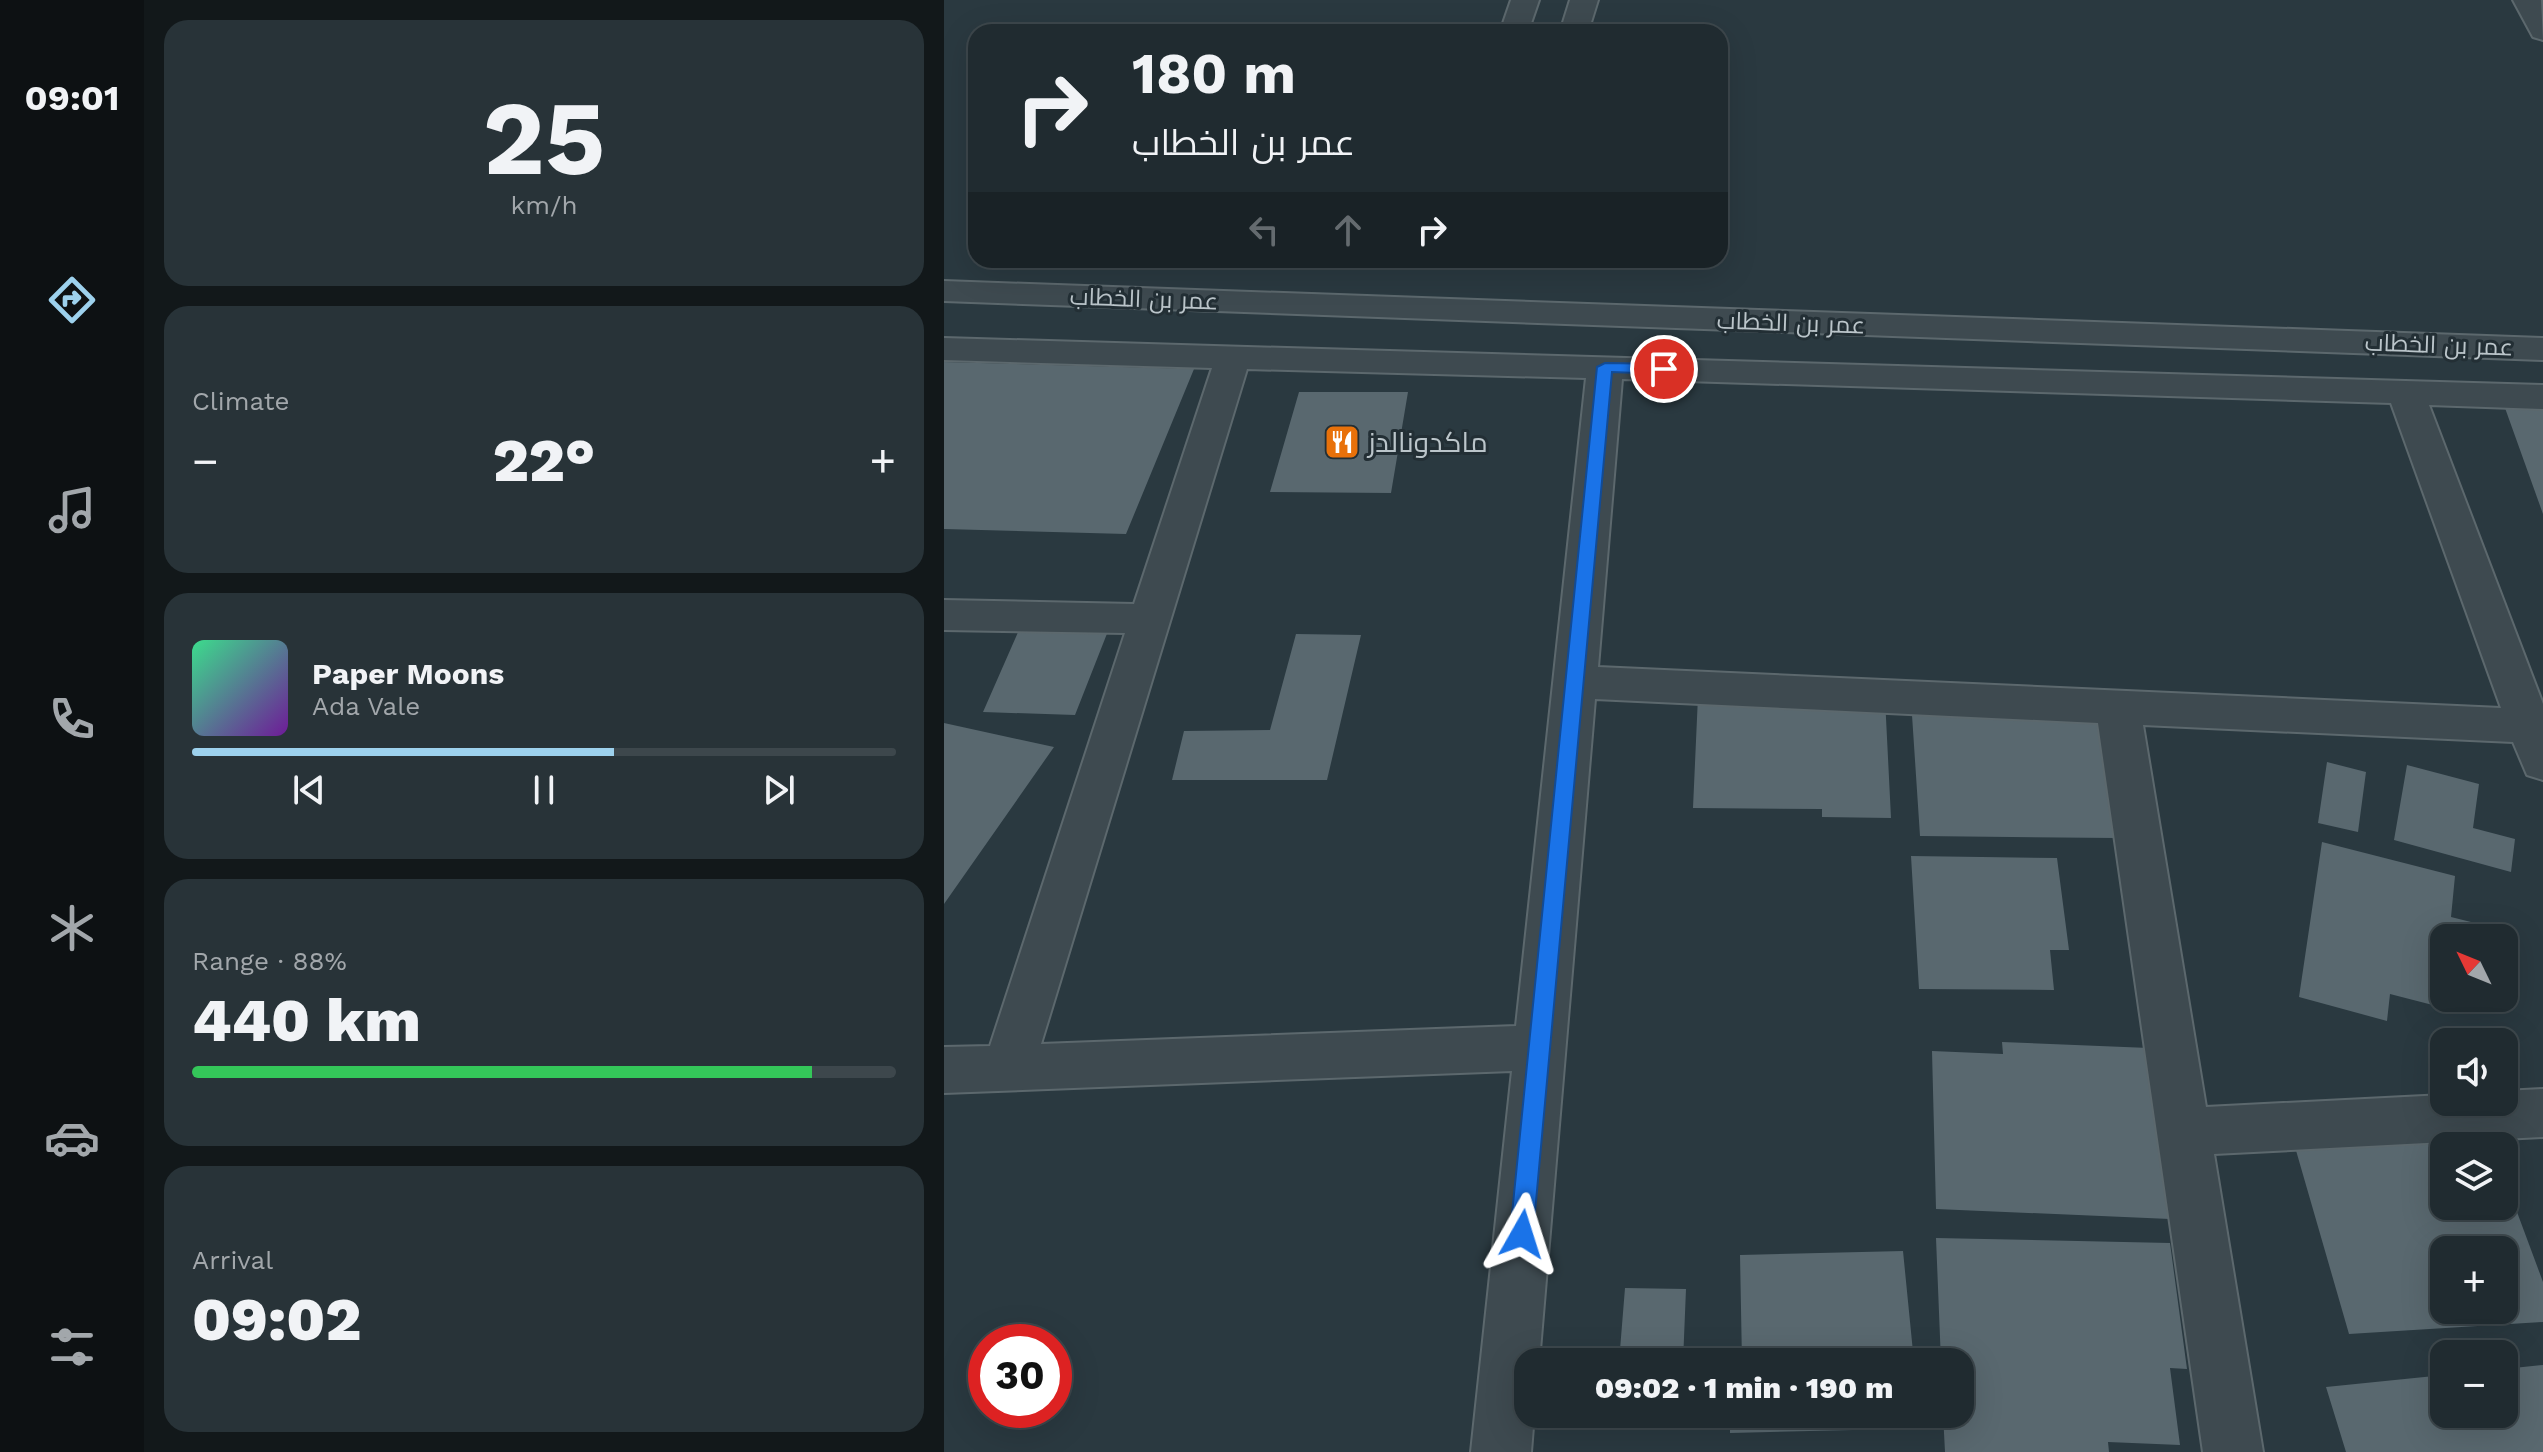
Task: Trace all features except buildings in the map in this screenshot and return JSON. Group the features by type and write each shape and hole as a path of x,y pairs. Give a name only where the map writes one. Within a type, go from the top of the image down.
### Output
{"street":[{"path":"1517,24 1525,0"},
{"path":"1576,24 1584,0"},
{"path":"2527,0 2543,31"},
{"name":"عمر بن الخطاب","path":"944,291 2543,349"},
{"name":"عمر بن الخطاب","path":"944,349 2543,397"},
{"path":"1008,1068 1233,357"},
{"path":"1501,1452 1605,367"},
{"path":"1575,682 2118,707 2539,739 2406,393"},
{"path":"944,615 1150,619"},
{"path":"2118,707 2233,1452"},
{"path":"944,1070 1540,1048"},
{"path":"2184,1132 2543,1113"}],"place":[{"name":"ماكدونالدز","path":"1342,442"}],"route":[{"path":"1522,1234 1605,367 1664,369"}]}
